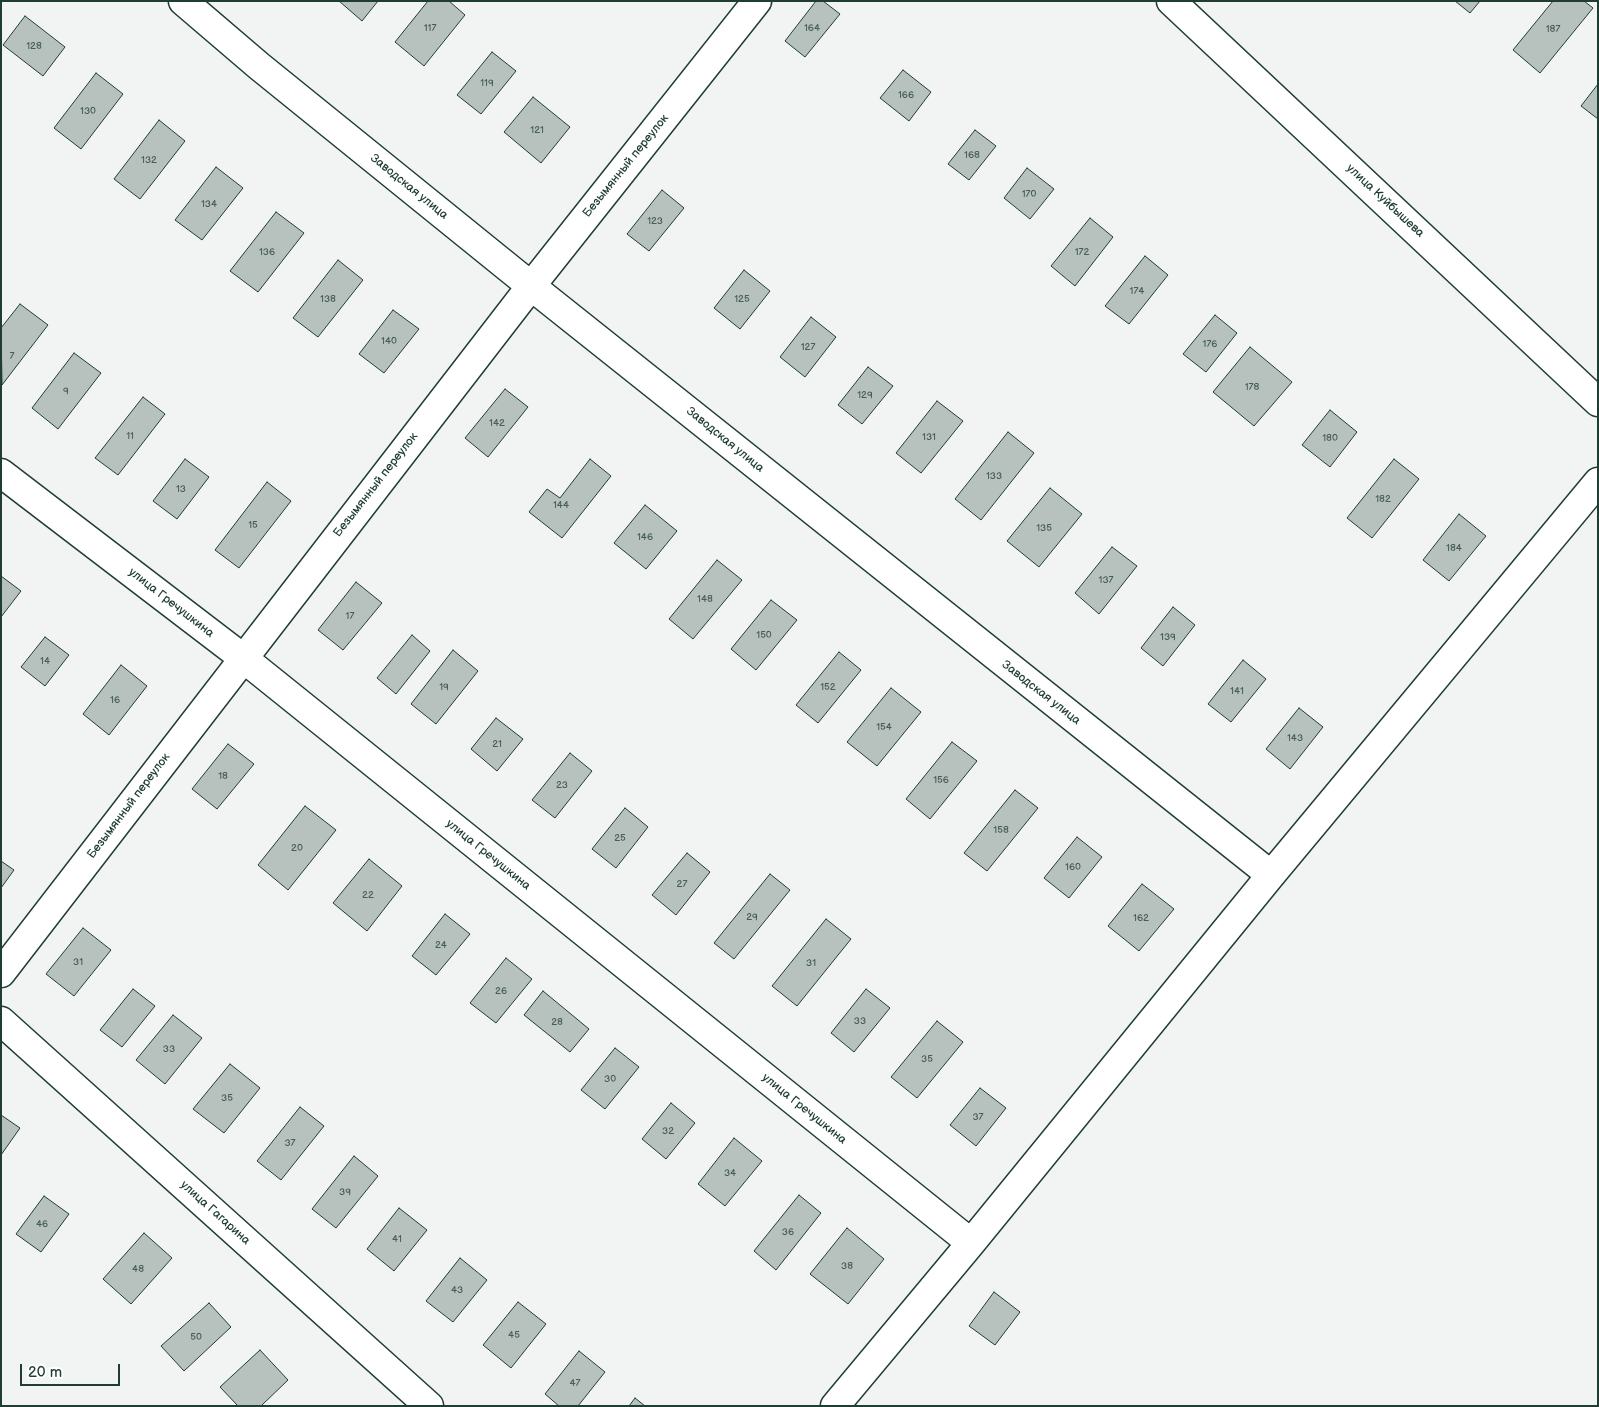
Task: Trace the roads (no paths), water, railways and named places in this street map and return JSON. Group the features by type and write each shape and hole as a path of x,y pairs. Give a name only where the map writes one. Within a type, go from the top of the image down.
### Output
{"street":[{"name":"Заводская улица","path":"183,1 259,66 531,286 1271,875"},
{"name":"Безымянный переулок","path":"1,973 531,286 757,1"},
{"name":"улица Куйбышева","path":"1171,1 1598,402"},
{"name":"улица Гречушкина","path":"1,473 243,658 971,1243"},
{"path":"835,1406 971,1243 1271,875 1598,482"},
{"name":"улица Гагарина","path":"1,1021 428,1406"}]}
